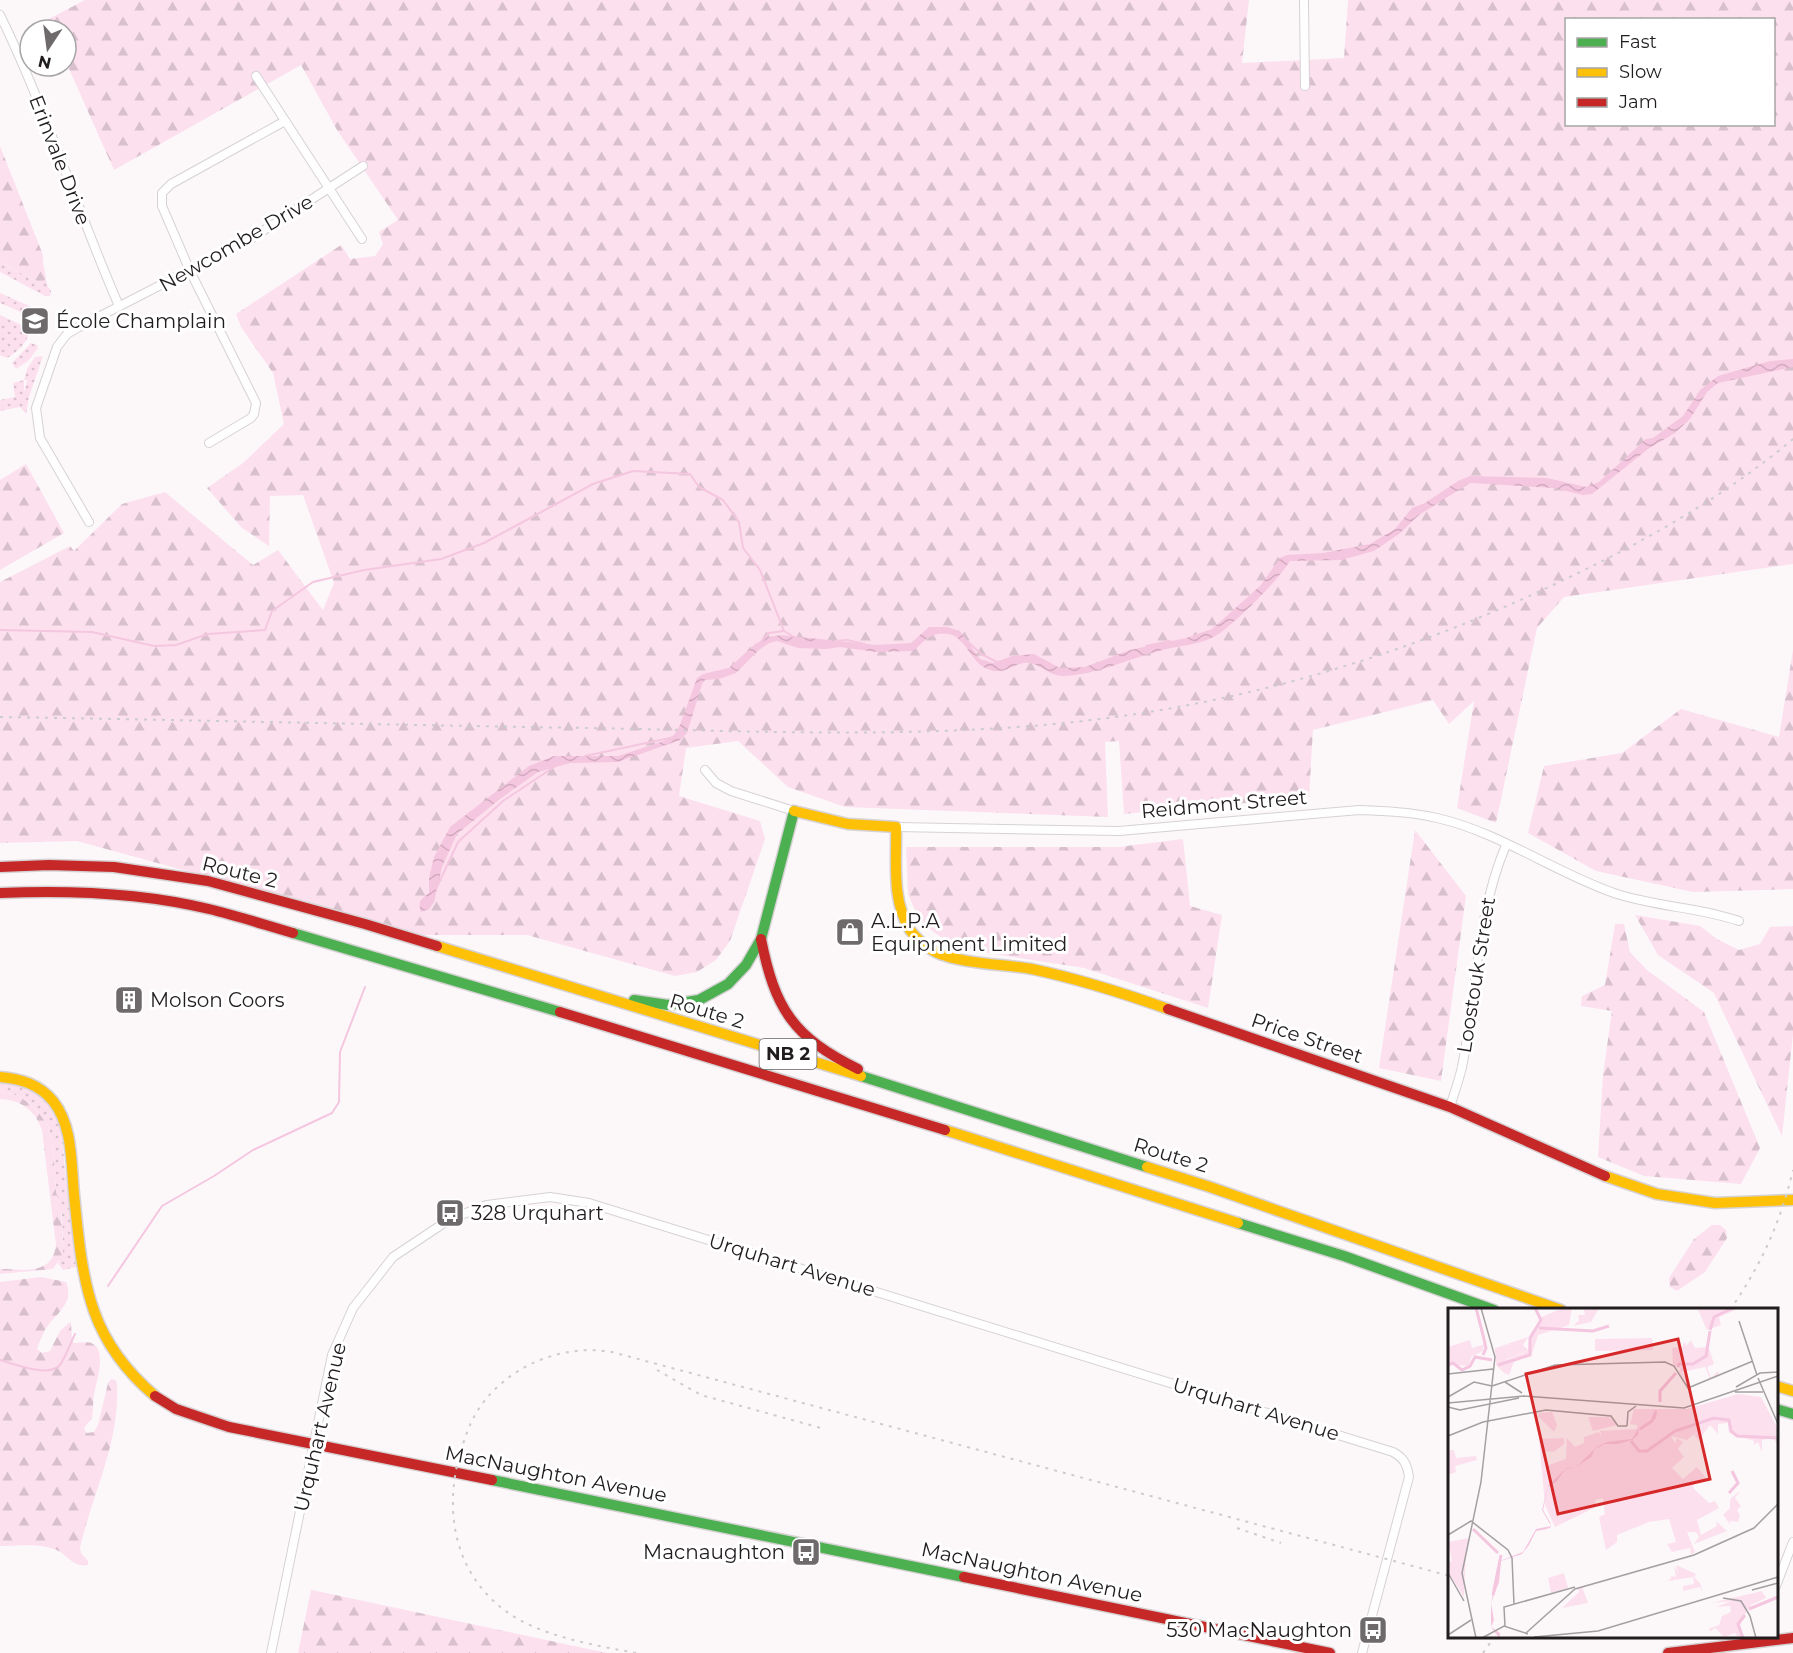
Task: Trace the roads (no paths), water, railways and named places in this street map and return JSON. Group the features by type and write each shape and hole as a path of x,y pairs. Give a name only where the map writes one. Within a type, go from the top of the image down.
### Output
{"main road":[{"name":"Reidmont Street","path":"794,812 848,824 896,827"},
{"path":"562,985 668,1005 699,1000 728,984 746,965 761,939 794,812"},
{"name":"Price Street","path":"896,827 897,892 902,914 911,931 925,945 944,956 1030,969 1093,982 1450,1107 1622,1183 1657,1194 1715,1203 1793,1200"},
{"name":"Route 2","path":"0,867 50,865 114,867 208,881 365,924 922,1095 1266,1205 1555,1308"},
{"name":"NB 2","path":"0,893 43,891 126,896 208,909 241,918 372,955 794,1083 1344,1256 1488,1308"},
{"path":"761,939 767,973 778,999 798,1029 820,1048 861,1071 922,1095"},
{"name":"MacNaughton Avenue","path":"0,1077 16,1078 34,1084 48,1094 61,1113 68,1136 82,1268 99,1327 113,1352 133,1376 155,1396 179,1411 208,1421 1330,1653"},
{"path":"1778,1379 1793,1383"},
{"path":"1778,1387 1793,1391"},
{"path":"1778,1410 1793,1414"},
{"path":"1668,1653 1757,1639 1793,1638"}],"street":[{"path":"1304,0 1305,86"},
{"name":"Erinvale Drive","path":"0,15 20,56 92,245 119,306"},
{"path":"256,76 362,239"},
{"path":"209,443 250,418 254,414 256,403 190,271 162,206 162,193 166,188 285,121"},
{"name":"Newcombe Drive","path":"89,522 40,438 36,408 62,338 262,232 363,166"},
{"name":"Reidmont Street","path":"705,770 716,783 731,791 794,812"},
{"name":"Reidmont Street","path":"896,827 1119,831 1359,810 1398,812 1438,818 1481,833 1584,881 1616,893 1652,904 1715,913 1740,921"},
{"name":"Loostouk Street","path":"1450,1107 1462,1068 1486,903 1494,873 1506,845"},
{"name":"Urquhart Avenue","path":"271,1653 332,1355 353,1308 393,1257 450,1219 487,1205 550,1197 590,1203 1393,1452 1402,1458 1407,1466 1408,1477 1362,1653"},
{"path":"1778,1581 1793,1542"}],"water":[{"path":"1793,359 1793,367 1718,383 1707,392 1690,419 1675,433 1648,449 1592,494 1583,495 1554,488 1470,483 1419,515 1399,534 1374,551 1341,560 1290,561 1267,589 1238,618 1220,633 1198,643 1159,651 1099,670 1062,676 1052,674 1029,663 1001,671 989,670 976,661 956,637 943,633 925,640 914,651 876,652 840,647 798,648 777,641 769,643 736,673 719,679 705,680 687,733 680,740 618,762 570,763 538,772 500,799 457,834 442,867 434,902 429,909 421,912 421,901 429,893 429,878 434,857 450,827 529,766 554,756 618,756 664,741 674,735 680,725 697,678 703,674 729,668 755,644 769,637 781,635 876,645 911,643 929,627 947,627 960,631 980,659 993,663 1012,656 1034,654 1060,668 1085,667 1130,650 1186,638 1212,629 1260,586 1280,558 1287,555 1323,553 1370,544 1395,529 1412,508 1425,503 1458,481 1470,476 1547,478 1586,487 1599,482 1646,439 1653,438 1683,416 1700,390 1718,376 1770,361"}],"waterway":[{"path":"0,630 92,632 154,646 176,645 208,634 265,630 272,611 313,582 364,570 441,559 484,543 593,484 633,471 690,474 699,487 723,500 739,522 743,548 760,570 784,631"},
{"path":"784,631 794,637"},
{"path":"761,642 769,633 784,631"},
{"path":"835,641 847,640 865,644"},
{"path":"967,641 981,654 999,663"},
{"path":"1146,646 1170,641"},
{"path":"585,756 670,738"},
{"path":"436,889 458,842 503,801 554,767"},
{"path":"108,1286 162,1206 253,1150 332,1113 339,1102 340,1052 365,987"},
{"path":"0,1360 31,1369 55,1369 60,1365 75,1334"}],"railway":[{"path":"0,717 780,732 908,732 1036,726 1157,711 1269,687 1324,672 1378,655 1486,615 1571,576 1670,524 1734,484 1793,439"},
{"path":"1731,1308 1751,1277 1776,1226 1793,1170"},
{"path":"636,1653 549,1633 503,1609 472,1575 462,1555 456,1534 453,1512 457,1466 475,1415 498,1386 512,1375 527,1366 559,1354 594,1350 612,1352 1448,1575"},
{"path":"657,1370 701,1395 821,1428"},
{"path":"1237,1528 1281,1543"},
{"path":"1483,1653 1494,1638"}],"place":[{"name":"École Champlain","path":"35,321"},
{"name":"A.L.P.A Equipment Limited","path":"850,932"},
{"name":"Molson Coors","path":"129,1000"},
{"name":"328 Urquhart","path":"450,1213"},
{"name":"Macnaughton","path":"806,1552"},
{"name":"530 MacNaughton","path":"1373,1630"}]}
